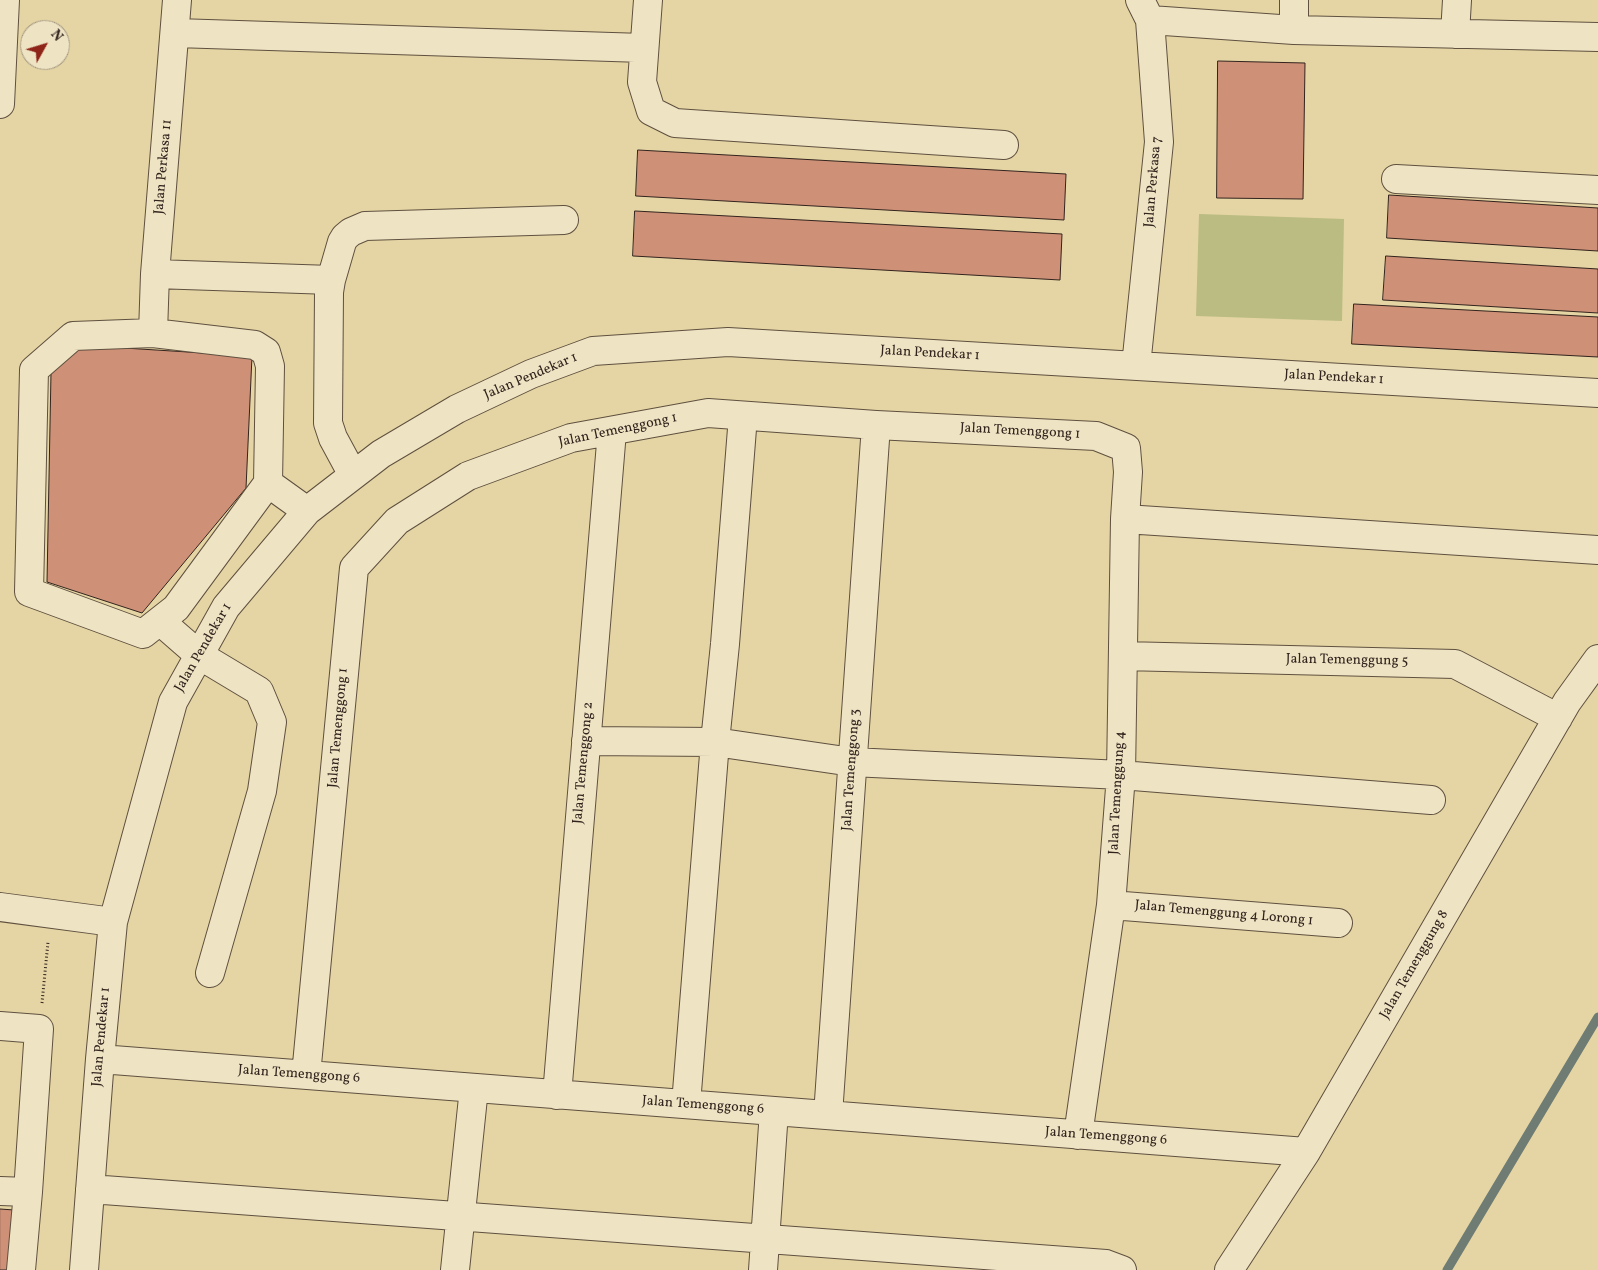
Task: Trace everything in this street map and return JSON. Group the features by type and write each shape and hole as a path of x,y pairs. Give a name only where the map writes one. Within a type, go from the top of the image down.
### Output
{"street":[{"path":"0,104 5,0"},
{"name":"Jalan Perkasa 11","path":"153,334 178,0"},
{"path":"648,0 642,82 651,110 675,123 1004,145"},
{"path":"1294,0 1294,30"},
{"path":"1455,34 1457,0"},
{"path":"1145,10 1294,30 1598,37"},
{"name":"Jalan Perkasa 7","path":"1136,366 1159,142 1145,10"},
{"path":"176,33 643,48"},
{"path":"1396,178 1598,190"},
{"path":"353,475 333,438 328,423 329,292 345,237 365,226 564,220"},
{"path":"156,274 332,280"},
{"path":"153,334 255,345 266,352 270,366 268,482 176,608 143,634 29,592 34,370 73,336 153,334"},
{"name":"Jalan Pendekar 1","path":"84,1270 100,1059 113,922 173,702 226,607 307,511 381,454 457,409 531,374 592,351 728,342 1598,393"},
{"name":"Jalan Temenggong 1","path":"306,1075 354,568 397,521 468,476 571,438 708,413 876,425 1096,436 1126,448"},
{"path":"686,1104 715,742 725,644 742,416"},
{"name":"Jalan Temenggong 3","path":"828,1115 876,425"},
{"name":"Jalan Temenggong 2","path":"557,1095 612,431"},
{"name":"Jalan Temenggung 4","path":"1078,1135 1111,905 1121,775 1125,519 1128,472 1126,448"},
{"path":"268,482 307,511"},
{"path":"1125,519 1598,550"},
{"path":"160,620 199,654 260,691 272,722 262,791 210,973"},
{"name":"Jalan Temenggung 5","path":"1123,656 1455,664 1558,718"},
{"name":"Jalan Temenggung 8","path":"1229,1270 1306,1152 1567,702 1598,659"},
{"path":"586,741 715,742 852,762 1121,775 1431,800"},
{"name":"Jalan Temenggung 4 Lorong 1","path":"1111,905 1338,923"},
{"path":"0,907 113,922"},
{"path":"0,1026 39,1028 21,1270"},
{"name":"Jalan Temenggong 6","path":"100,1059 1306,1152"},
{"path":"455,1270 474,1088"},
{"path":"762,1270 774,1111"},
{"path":"90,1189 1106,1264 1122,1270"},
{"path":"0,1191 28,1192"}],"path":[{"path":"39,1028 51,914"}],"green space":[{"path":"1199,214 1344,219 1342,321 1196,316"}],"building":[{"path":"1218,61 1305,63 1303,199 1217,198"},
{"path":"638,150 1066,174 1064,220 636,196"},
{"path":"1389,195 1598,208 1598,251 1387,238"},
{"path":"635,211 1062,234 1060,280 633,256"},
{"path":"1386,256 1598,269 1598,313 1383,300"},
{"path":"1354,304 1598,317 1598,357 1352,344"},
{"path":"76,345 252,356 246,488 142,613 47,582 51,373"},
{"path":"0,1209 14,1210 10,1270 0,1270"}],"waterway":[{"path":"1447,1270 1598,1017"}]}
